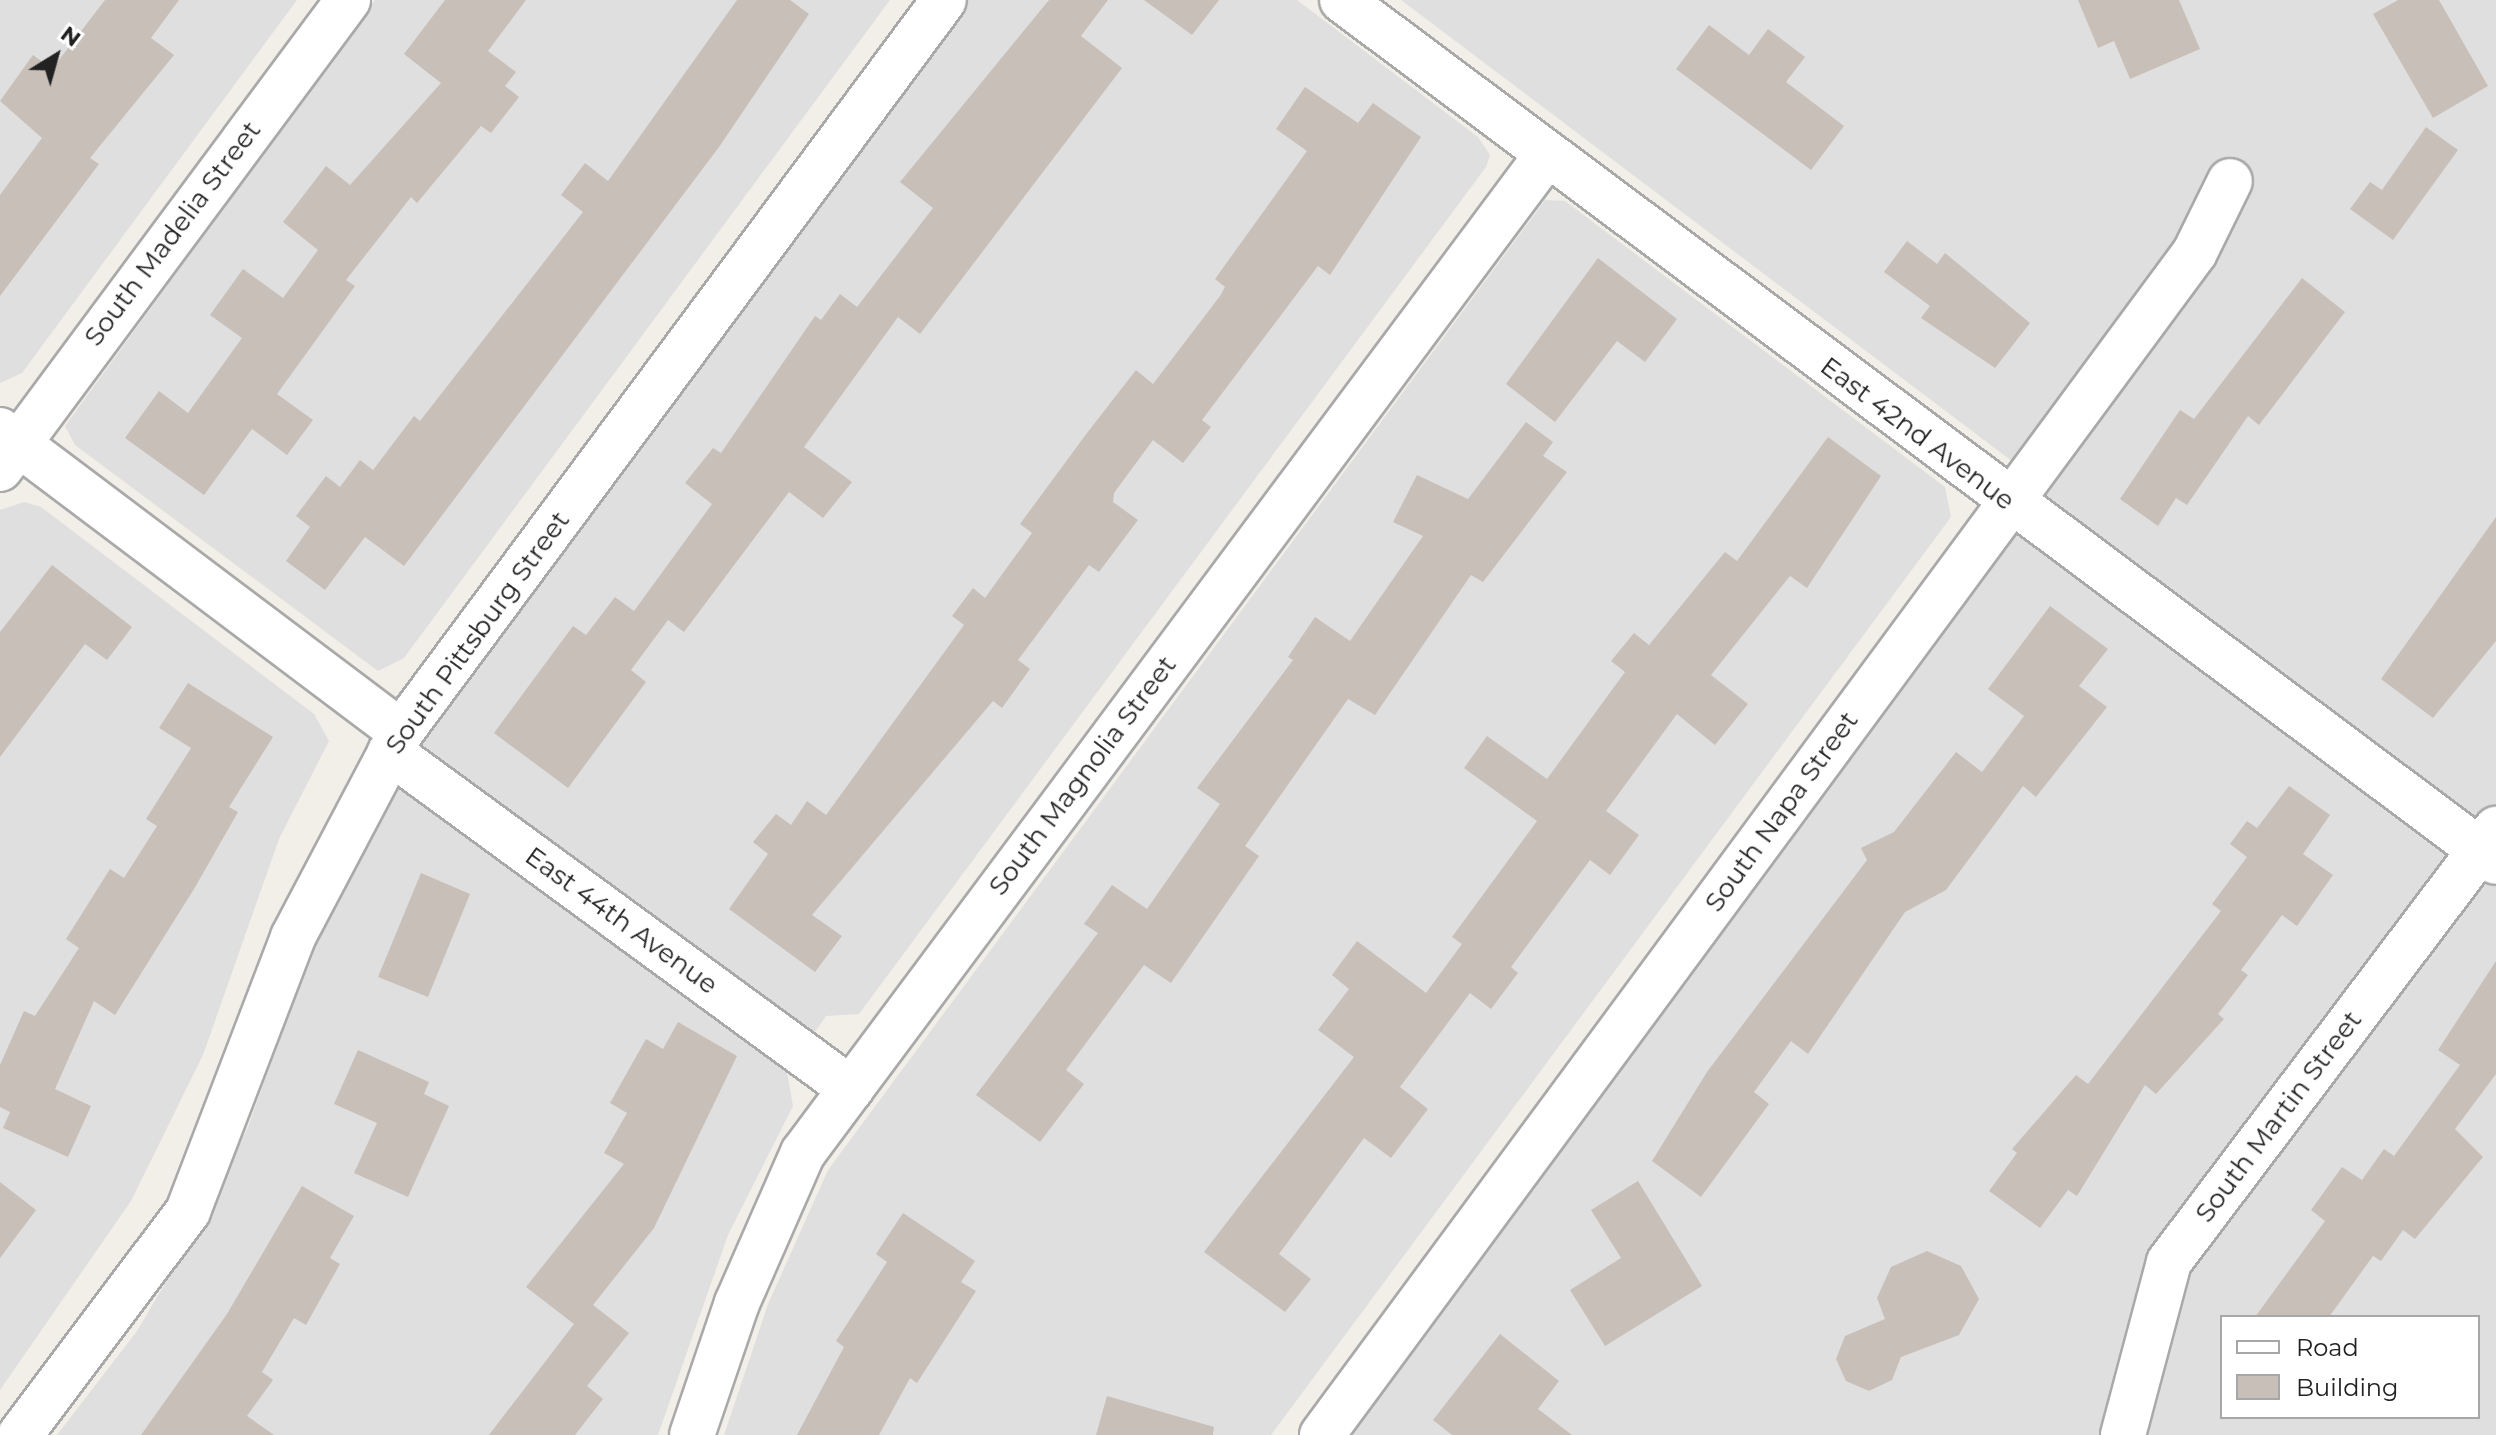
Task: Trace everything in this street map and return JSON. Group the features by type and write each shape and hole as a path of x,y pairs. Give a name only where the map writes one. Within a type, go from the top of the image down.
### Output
{"street":[{"name":"South Madelia Street","path":"6,447 348,0"},
{"name":"South Pittsburg Street","path":"20,1435 188,1211 293,937 396,742 944,0"},
{"name":"East 42nd Avenue","path":"1342,0 1545,157 2011,503 2491,847"},
{"name":"South Magnolia Street","path":"692,1435 737,1303 803,1153 1545,157"},
{"name":"South Napa Street","path":"1322,1435 2195,252 2230,181"},
{"name":"East 44th Avenue","path":"6,447 851,1089"},
{"name":"South Martin Street","path":"2123,1435 2169,1262 2491,847"}],"shaded area":[{"path":"0,0 297,0 22,373 0,383"},
{"path":"375,0 890,0 404,658 378,671 75,445 65,426"},
{"path":"967,0 1297,0 1478,137 1490,155 1486,167 859,1014 826,1016 787,1072 793,1106 728,1235 658,1435 57,1435 137,1331 206,1214 248,1127 314,944 379,803 423,732"},
{"path":"1401,0 2496,0 2496,1435 1348,1435 2049,489"},
{"path":"1545,200 1565,201 1945,487 1951,517 1271,1435 724,1435 768,1304 828,1170"},
{"path":"24,502 41,507 314,714 329,741 279,839 203,1055 131,1201 0,1390 0,510"}],"building":[{"path":"105,0 179,0 151,38 174,55 90,158 99,164 0,296 0,195 42,138 0,101 33,55 52,69"},
{"path":"445,0 526,0 488,51 516,72 505,86 519,97 491,133 481,126 417,203 411,197 346,280 355,286 277,394 313,420 287,455 252,429 204,495 125,438 159,391 188,413 242,338 210,315 243,269 283,298 318,250 283,222 326,166 350,185 441,83 404,54"},
{"path":"737,0 790,0 809,14 719,147 404,566 365,537 325,590 286,561 310,527 296,516 326,476 340,487 360,460 373,470 414,416 420,421 583,212 561,195 585,163 608,181"},
{"path":"1049,0 1108,0 1081,36 1122,68 920,334 898,317 804,447 852,482 823,518 789,492 684,632 668,620 631,670 646,682 568,788 494,733 573,626 586,635 615,597 634,611 712,504 685,483 713,448 721,453 815,316 821,320 840,294 857,307 933,208 900,182"},
{"path":"1144,0 1219,0 1192,35"},
{"path":"2078,0 2179,0 2200,49 2130,79 2114,41 2098,48"},
{"path":"2398,0 2439,0 2488,86 2433,118 2373,14"},
{"path":"1709,25 1749,55 1768,29 1805,57 1786,82 1844,126 1811,170 1676,69"},
{"path":"1305,87 1358,123 1373,103 1421,137 1330,275 1318,266 1202,420 1211,427 1183,463 1153,440 1114,493 1113,502 1138,520 1099,572 1089,565 1018,660 1030,669 1002,708 993,701 812,915 842,936 815,972 729,909 768,854 753,842 776,814 791,825 807,801 826,815 964,625 952,616 973,588 985,598 1032,533 1020,524 1087,433 1136,370 1153,384 1220,296 1225,287 1215,279 1307,151 1276,129"},
{"path":"2426,127 2458,150 2393,240 2350,209 2370,182 2382,190"},
{"path":"1907,241 1937,264 1945,253 2030,323 1995,368 1921,318 1930,306 1884,272"},
{"path":"1598,258 1677,319 1645,362 1617,341 1555,422 1506,384"},
{"path":"2302,278 2345,312 2259,425 2248,416 2187,505 2176,498 2158,526 2120,499 2180,410 2194,419"},
{"path":"1526,422 1553,442 1543,456 1567,472 1483,582 1471,575 1375,715 1348,699 1245,846 1259,856 1171,983 1144,965 1066,1070 1084,1084 1040,1142 976,1095 1098,933 1084,924 1112,885 1147,909 1220,804 1197,788 1293,660 1288,657 1315,617 1350,641 1423,536 1393,522 1417,475 1468,499"},
{"path":"1828,437 1881,476 1807,588 1790,576 1711,675 1748,704 1715,745 1677,714 1606,811 1639,835 1610,875 1590,860 1511,967 1518,973 1491,1009 1470,993 1400,1087 1428,1109 1391,1158 1364,1138 1279,1254 1311,1279 1285,1312 1204,1252 1354,1057 1318,1030 1349,989 1332,975 1357,941 1426,993 1462,944 1452,937 1537,821 1464,768 1487,736 1547,779 1625,672 1611,661 1634,633 1649,645 1725,552 1737,561"},
{"path":"2496,517 2496,641 2433,718 2381,679"},
{"path":"52,565 132,627 107,660 85,644 0,757 0,632"},
{"path":"2050,606 2108,649 2079,686 2107,707 2036,797 2023,786 1946,890 1905,912 1808,1054 1791,1041 1754,1092 1769,1104 1701,1197 1652,1161 1707,1072 1867,860 1861,848 1894,832 1956,752 1982,772 2024,716 1988,689"},
{"path":"188,683 273,737 229,807 238,812 115,1015 94,1001 55,1089 91,1106 68,1157 3,1128 10,1112 0,1107 0,1065 24,1011 35,1016 79,948 66,939 110,869 124,878 157,826 146,819 191,748 159,728"},
{"path":"2289,786 2330,815 2303,854 2333,875 2297,926 2282,915 2241,970 2248,975 2218,1014 2224,1019 2156,1094 2145,1085 2077,1196 2068,1190 2040,1228 1989,1191 2017,1153 2012,1149 2076,1075 2088,1084 2221,911 2212,904 2247,857 2230,844 2247,821 2257,828"},
{"path":"421,873 470,894 428,997 378,977"},
{"path":"2496,961 2496,1074 2455,1129 2483,1157 2415,1239 2403,1230 2381,1261 2373,1256 2330,1315 2256,1315 2325,1221 2311,1210 2342,1167 2362,1180 2384,1149 2394,1156 2460,1065 2438,1050"},
{"path":"678,1022 737,1056 654,1228 593,1305 629,1333 587,1386 603,1399 575,1435 489,1435 574,1324 526,1287 624,1164 604,1153 627,1113 610,1103 646,1039 663,1049"},
{"path":"358,1050 429,1082 424,1094 449,1106 408,1197 354,1173 377,1123 334,1104"},
{"path":"1638,1181 1702,1286 1605,1346 1570,1290 1621,1258 1591,1210"},
{"path":"0,1182 36,1210 0,1258"},
{"path":"302,1186 354,1216 330,1258 340,1264 306,1325 294,1318 262,1372 273,1380 247,1416 274,1435 141,1435 227,1314"},
{"path":"903,1213 975,1261 961,1282 976,1291 917,1383 910,1378 879,1435 797,1435 844,1347 836,1341 887,1262 876,1254"},
{"path":"1927,1251 1961,1266 1979,1299 1959,1335 1901,1357 1892,1380 1869,1391 1846,1381 1836,1359 1845,1336 1885,1319 1877,1298 1891,1267"},
{"path":"1500,1334 1559,1381 1538,1409 1572,1435 1452,1435 1433,1420"},
{"path":"1107,1396 1214,1427 1213,1435 1096,1435"}]}
